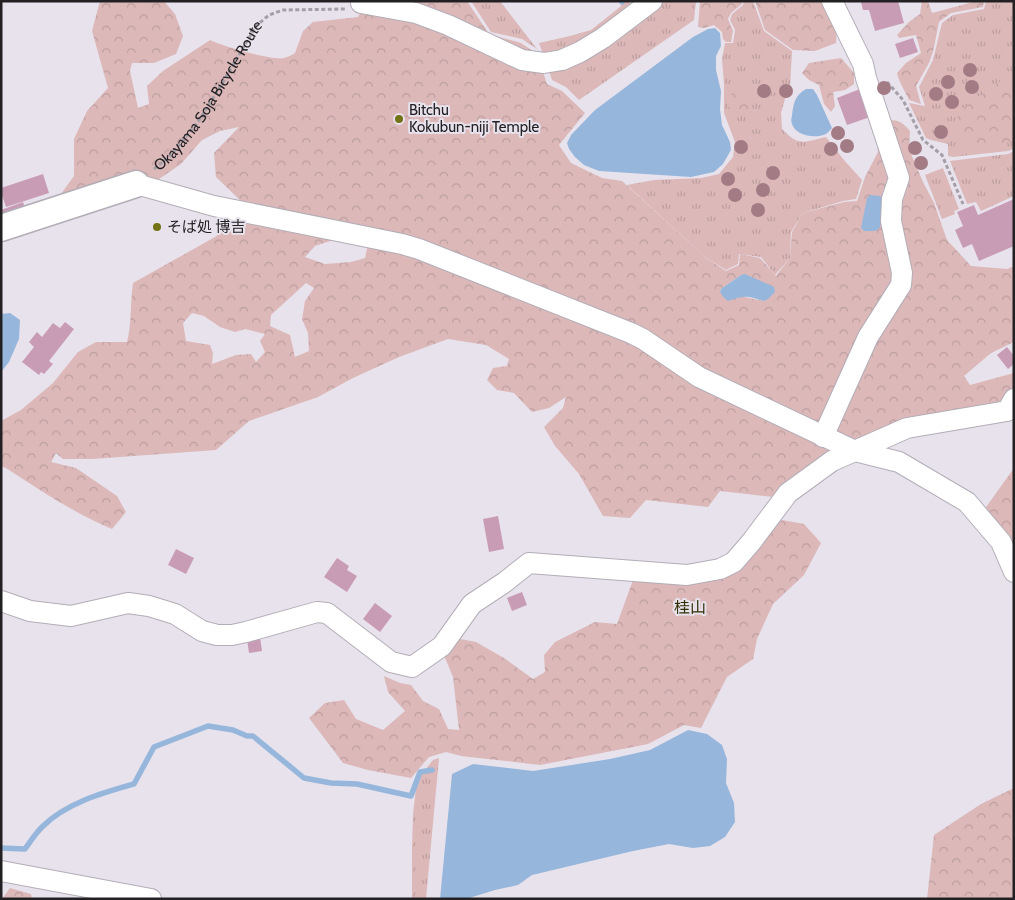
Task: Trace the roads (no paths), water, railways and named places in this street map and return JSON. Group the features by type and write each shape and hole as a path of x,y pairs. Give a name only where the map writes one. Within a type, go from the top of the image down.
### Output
{"main road":[{"path":"1,228 136,184"}],"street":[{"path":"361,3 416,13 448,25 522,60 544,63 562,60 580,52 652,1"},
{"path":"823,437 868,337 901,285 902,273 891,221 892,199 899,178 863,64 832,1"},
{"path":"136,184 214,206 419,249 631,333 699,377 855,451 900,462 967,502 1001,542 1014,572"},
{"path":"1,602 30,611 71,616 128,603 149,606 175,614 202,631 217,635 232,635 246,632 317,612 327,613 391,662 412,667 442,646 472,604 530,563 687,575 720,569 734,562 788,492 832,461 907,428 1007,411 1014,399"},
{"path":"1,871 151,899"}],"water":[{"path":"715,28 720,33 721,46 716,56 716,70 721,91 720,109 722,125 730,142 731,150 723,164 714,172 691,177 599,171 584,165 575,157 567,143 571,135 595,110 693,37 708,29"},
{"path":"806,89 813,89 817,95 832,128 826,134 811,136 802,134 792,124 791,119 795,100"},
{"path":"870,195 880,196 885,200 880,227 876,231 864,231 861,228 867,198"},
{"path":"745,274 774,287 775,292 764,301 746,297 726,300 720,292 721,289"},
{"path":"10,313 20,320 19,339 9,362 1,372 1,314"},
{"path":"688,730 707,734 722,745 727,759 726,783 734,803 735,822 725,837 710,846 693,848 669,844 633,851 532,875 518,885 466,899 440,899 452,774 473,764 533,771 610,759 650,750"}],"waterway":[{"path":"1,848 25,849 42,827 62,811 97,795 134,784 154,747 208,726 233,730 247,736 253,736 304,778 331,783 357,784 411,796 420,772 432,770"}],"place":[{"name":"Bitchu Kokubun-niji Temple","path":"399,119"},
{"name":"そば処 博吉","path":"157,227"}],"district":[{"name":"桂山","path":"690,607"}]}
